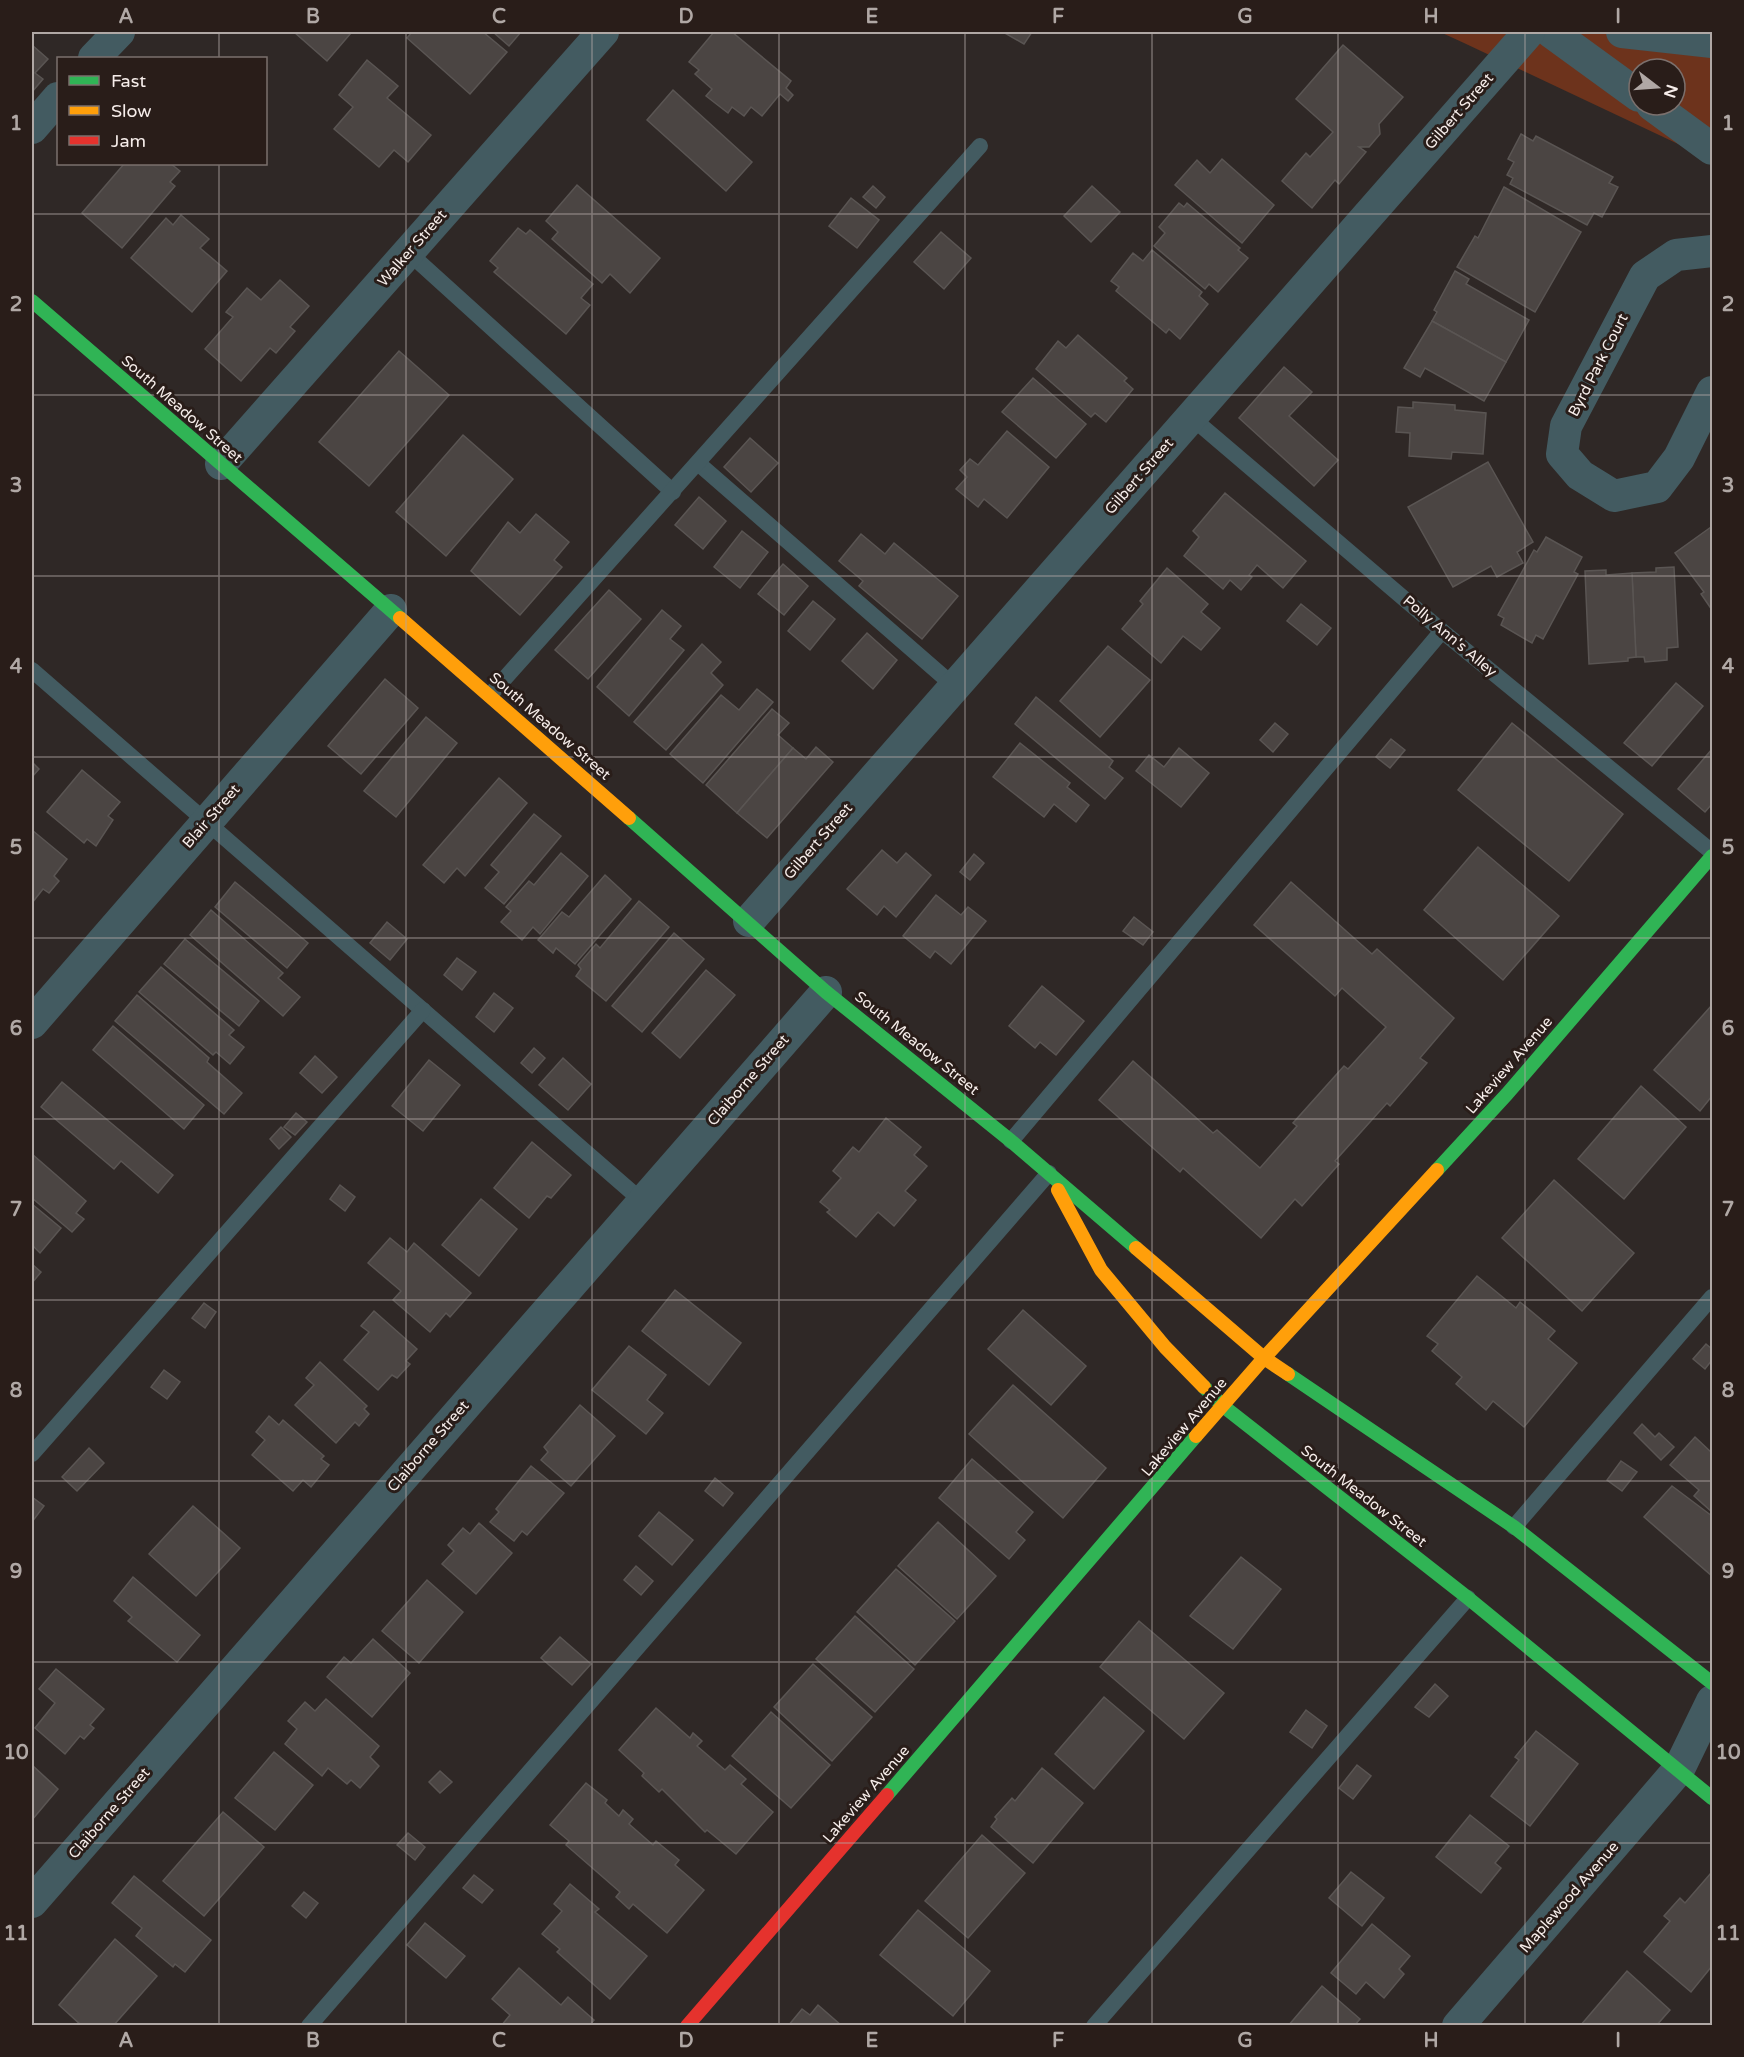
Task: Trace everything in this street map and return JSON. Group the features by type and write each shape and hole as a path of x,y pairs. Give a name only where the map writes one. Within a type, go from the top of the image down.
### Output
{"street":[{"path":"95,57 119,32"},
{"name":"Walker Street","path":"221,464 603,32"},
{"name":"Gilbert Street","path":"749,921 1529,32"},
{"path":"1551,32 1627,87"},
{"path":"1622,32 1713,42"},
{"path":"32,128 57,99"},
{"path":"1669,117 1713,149"},
{"name":"Byrd Park Court","path":"1713,251 1676,255 1645,276 1566,426 1562,454 1580,475 1614,496 1657,487 1679,458 1713,392"},
{"name":"South Meadow Street","path":"32,301 490,695 749,921 826,992 1011,1141 1264,1358 1514,1527 1713,1683"},
{"name":"Blair Street","path":"32,1023 391,610"},
{"name":"Lakeview Avenue","path":"687,2025 1264,1358 1507,1094 1713,854"},
{"name":"Claiborne Street","path":"32,1902 826,992"},
{"name":"South Meadow Street","path":"1049,1173 1101,1270 1165,1347 1223,1406 1468,1598 1713,1798"},
{"name":"Maplewood Avenue","path":"1458,2025 1679,1769 1713,1701"},
{"name":"Maplewood Avenue","path":"1679,1769 1713,1752"}],"lane":[{"path":"490,695 699,464 980,146"},
{"path":"408,252 673,492"},
{"name":"Polly Ann's Alley","path":"1191,417 1442,631 1713,854"},
{"path":"699,464 954,686"},
{"path":"1011,1141 1442,631"},
{"path":"32,670 642,1201"},
{"path":"32,1454 423,1011"},
{"path":"309,2025 1049,1173"},
{"path":"1514,1527 1713,1297"},
{"path":"1094,2025 1468,1598"}],"shaded area":[{"path":"1440,32 1712,32 1712,160"}],"building":[{"path":"294,32 349,32 351,33 327,61"},
{"path":"412,32 483,32 507,52 470,94 407,38"},
{"path":"493,32 521,32 509,46"},
{"path":"714,32 732,32 791,81 786,88 793,95 788,101 780,94 762,116 751,107 744,116 732,107 728,113 706,96 712,89 695,74 699,70 689,62"},
{"path":"1003,32 1032,32 1024,44"},
{"path":"32,45 48,59 35,73 43,79 32,92"},
{"path":"1343,45 1403,97 1379,124 1380,134 1369,147 1359,147 1366,152 1339,184 1335,180 1312,208 1282,181 1306,153 1310,157 1333,132 1296,99"},
{"path":"367,60 398,86 387,98 431,135 408,162 394,150 379,167 334,129 353,107 339,95"},
{"path":"673,90 752,162 726,191 647,120"},
{"path":"1521,134 1533,141 1536,136 1613,177 1609,183 1618,187 1602,217 1594,213 1587,225 1510,184 1513,178 1507,175 1514,162 1508,159"},
{"path":"1222,159 1274,205 1242,243 1175,185 1197,160 1210,173"},
{"path":"123,165 172,165 180,171 170,182 175,186 122,248 82,213"},
{"path":"577,185 660,258 630,293 610,274 602,283 552,239 558,232 546,221"},
{"path":"873,186 885,197 876,208 863,197"},
{"path":"1092,186 1120,212 1091,242 1064,216"},
{"path":"1504,187 1581,232 1535,312 1457,267 1475,236 1478,238"},
{"path":"851,198 879,220 857,248 829,226"},
{"path":"1179,203 1184,207 1187,203 1240,248 1238,250 1248,258 1218,292 1209,284 1205,289 1154,246 1165,233 1159,227"},
{"path":"181,215 209,239 200,248 227,271 192,312 131,258 166,218 173,225"},
{"path":"518,228 526,234 530,230 593,284 581,298 590,305 566,334 494,272 498,268 490,261"},
{"path":"941,232 971,258 944,289 914,262"},
{"path":"1152,250 1202,292 1199,296 1208,304 1180,339 1169,329 1166,333 1116,291 1119,287 1111,281 1133,253 1143,261"},
{"path":"1455,271 1469,279 1466,284 1529,320 1506,362 1432,321 1437,312 1434,310"},
{"path":"280,280 309,306 290,327 295,331 276,353 270,348 241,381 205,349 233,317 226,312 247,288 261,300"},
{"path":"1432,321 1506,362 1484,401 1425,368 1420,377 1404,368"},
{"path":"1078,335 1127,378 1124,381 1133,389 1106,422 1095,413 1091,417 1036,369 1058,341 1066,348"},
{"path":"399,351 449,395 369,486 319,442"},
{"path":"1284,367 1312,392 1289,416 1338,460 1314,486 1239,418"},
{"path":"1033,378 1086,424 1056,458 1002,412"},
{"path":"1413,402 1455,405 1455,410 1486,413 1483,454 1452,452 1451,459 1409,456 1410,433 1396,432 1398,407 1413,408"},
{"path":"1007,431 1049,467 1007,518 984,499 978,507 956,489 967,477 960,470 970,459 978,465"},
{"path":"463,435 513,479 446,556 396,512"},
{"path":"750,438 778,463 751,492 724,467"},
{"path":"1488,462 1533,542 1517,552 1523,563 1497,577 1491,566 1453,587 1408,507"},
{"path":"1225,493 1306,561 1283,588 1257,565 1249,575 1252,577 1241,590 1230,580 1223,589 1184,556 1199,537 1193,531"},
{"path":"699,497 726,521 703,549 675,525"},
{"path":"536,514 569,542 554,560 562,567 520,615 471,571 508,522 520,533"},
{"path":"1711,527 1712,610 1701,594 1704,592 1675,553"},
{"path":"742,531 768,552 740,588 714,567"},
{"path":"861,534 885,554 894,543 958,596 922,639 859,586 863,581 839,561"},
{"path":"1546,537 1582,557 1574,572 1578,574 1543,639 1536,635 1532,643 1501,625 1504,618 1498,615 1534,550 1537,552"},
{"path":"783,564 808,586 784,615 758,594"},
{"path":"1674,567 1678,647 1667,648 1667,660 1645,662 1644,657 1636,657 1632,573 1656,572 1656,568"},
{"path":"1167,568 1208,604 1201,612 1220,628 1201,650 1183,636 1161,663 1122,629 1143,604 1140,601"},
{"path":"1606,570 1606,575 1632,573 1636,657 1628,658 1628,661 1589,664 1585,571"},
{"path":"609,590 641,619 588,679 555,650"},
{"path":"813,601 835,619 810,650 788,631"},
{"path":"1301,604 1331,628 1317,645 1287,621"},
{"path":"662,610 681,626 670,639 684,650 629,716 597,687"},
{"path":"867,633 897,660 873,689 842,661"},
{"path":"702,644 721,662 711,673 723,685 666,750 634,722"},
{"path":"1108,646 1150,680 1100,737 1060,701"},
{"path":"385,679 418,708 361,774 328,746"},
{"path":"1676,683 1703,706 1652,766 1624,743"},
{"path":"757,689 773,702 703,783 670,754 721,695 739,710"},
{"path":"1036,697 1113,761 1109,767 1123,778 1105,799 1015,724"},
{"path":"772,709 789,723 778,735 793,748 737,813 706,785"},
{"path":"426,717 457,743 396,817 364,791"},
{"path":"1275,723 1288,734 1273,752 1260,740"},
{"path":"1512,723 1623,814 1569,881 1458,790"},
{"path":"1391,739 1405,750 1390,768 1376,757"},
{"path":"1020,743 1070,783 1067,787 1089,805 1076,822 1054,804 1044,817 993,777"},
{"path":"816,747 833,762 767,838 737,813 793,748 806,759"},
{"path":"1179,748 1209,773 1181,807 1136,771 1149,755 1164,767"},
{"path":"1712,749 1712,804 1705,812 1678,789"},
{"path":"32,762 39,769 32,777"},
{"path":"82,770 120,802 108,816 113,820 96,846 87,839 84,843 47,812"},
{"path":"499,778 527,803 465,876 457,868 444,883 423,865"},
{"path":"534,814 561,836 504,904 485,888 499,872 491,865"},
{"path":"32,830 67,859 54,876 59,881 49,893 43,889 32,903"},
{"path":"1478,847 1559,916 1503,980 1424,910"},
{"path":"882,850 897,863 906,853 931,875 896,917 884,906 877,915 847,889"},
{"path":"561,853 588,876 540,934 533,927 522,940 501,922 511,911 506,907 529,881 534,885"},
{"path":"974,854 984,863 970,880 960,872"},
{"path":"605,875 631,899 575,964 556,948 553,953 538,940 562,912 569,917"},
{"path":"235,882 308,943 287,968 215,907"},
{"path":"1291,882 1372,954 1377,949 1454,1018 1420,1058 1427,1063 1390,1106 1387,1103 1335,1161 1339,1164 1302,1206 1295,1199 1261,1238 1183,1168 1180,1172 1099,1100 1133,1061 1213,1133 1217,1130 1260,1168 1297,1126 1293,1123 1344,1066 1348,1069 1386,1027 1342,988 1335,996 1254,925"},
{"path":"936,895 961,915 968,907 986,921 951,964 935,951 930,958 903,936"},
{"path":"639,901 669,927 606,1001 576,976 581,969 578,965 596,944 600,948"},
{"path":"211,910 283,973 278,978 300,997 283,1016 190,935"},
{"path":"1134,917 1153,932 1143,945 1123,931"},
{"path":"387,922 407,939 390,960 370,943"},
{"path":"674,933 704,959 642,1032 612,1006"},
{"path":"185,939 259,1001 239,1026 164,964"},
{"path":"457,958 476,972 462,990 444,975"},
{"path":"161,967 234,1030 229,1035 244,1047 230,1064 216,1052 213,1055 139,992"},
{"path":"706,970 735,995 680,1058 652,1033"},
{"path":"1042,986 1084,1021 1056,1055 1040,1042 1035,1048 1009,1026"},
{"path":"494,993 513,1008 494,1032 476,1017"},
{"path":"137,995 209,1058 207,1062 242,1093 224,1114 115,1021"},
{"path":"1712,1005 1712,1096 1700,1111 1654,1070"},
{"path":"113,1026 204,1105 184,1129 93,1050"},
{"path":"534,1048 545,1058 532,1073 521,1063"},
{"path":"315,1056 337,1077 322,1093 300,1073"},
{"path":"563,1058 591,1084 568,1110 539,1085"},
{"path":"429,1060 460,1085 423,1131 392,1106"},
{"path":"62,1082 173,1175 158,1193 121,1161 114,1169 41,1107"},
{"path":"1641,1086 1686,1127 1624,1199 1578,1159"},
{"path":"296,1113 307,1122 295,1135 284,1127"},
{"path":"886,1118 921,1147 914,1155 927,1166 905,1191 916,1200 894,1226 878,1212 856,1237 827,1212 830,1210 820,1202 841,1178 833,1171 853,1147 859,1152"},
{"path":"281,1127 291,1137 279,1149 270,1139"},
{"path":"532,1142 571,1175 551,1198 547,1196 529,1218 494,1188"},
{"path":"32,1154 86,1201 76,1213 84,1219 72,1232 32,1198"},
{"path":"1554,1180 1634,1253 1582,1311 1502,1238"},
{"path":"340,1185 355,1197 345,1211 330,1199"},
{"path":"481,1199 517,1229 479,1276 442,1245"},
{"path":"32,1204 61,1228 40,1253 32,1245"},
{"path":"390,1238 407,1252 414,1243 471,1293 450,1317 446,1313 430,1332 393,1300 401,1291 368,1263"},
{"path":"32,1264 41,1272 32,1283"},
{"path":"1477,1276 1516,1308 1520,1302 1555,1331 1548,1339 1577,1363 1524,1427 1493,1401 1486,1410 1456,1384 1462,1377 1432,1351 1438,1344 1427,1336"},
{"path":"675,1290 741,1343 709,1385 642,1331"},
{"path":"204,1303 216,1312 205,1328 192,1318"},
{"path":"1023,1310 1086,1366 1051,1405 988,1349"},
{"path":"374,1311 417,1349 406,1361 410,1364 397,1378 392,1375 378,1390 344,1360 369,1332 361,1326"},
{"path":"1706,1344 1712,1349 1712,1360 1705,1369 1693,1359"},
{"path":"629,1346 666,1375 647,1400 663,1413 646,1434 592,1390"},
{"path":"320,1362 367,1406 364,1409 369,1414 359,1426 355,1422 336,1443 295,1405 314,1385 306,1378"},
{"path":"164,1370 180,1382 167,1399 151,1387"},
{"path":"1013,1385 1106,1468 1063,1518 969,1434"},
{"path":"580,1405 615,1436 571,1486 541,1460 548,1452 544,1447"},
{"path":"269,1416 279,1425 283,1420 324,1456 321,1459 329,1465 311,1487 303,1480 293,1491 252,1455 265,1440 256,1432"},
{"path":"1642,1424 1655,1437 1659,1433 1674,1447 1661,1460 1634,1433"},
{"path":"1695,1437 1712,1453 1712,1512 1694,1496 1699,1490 1670,1465"},
{"path":"89,1448 104,1463 77,1491 62,1477"},
{"path":"972,1459 1033,1512 1016,1532 1025,1540 1009,1559 939,1498"},
{"path":"1621,1461 1637,1472 1622,1491 1607,1480"},
{"path":"531,1466 564,1493 527,1535 522,1531 514,1541 490,1522 499,1512 496,1509"},
{"path":"715,1478 733,1493 723,1506 705,1491"},
{"path":"1672,1486 1712,1516 1712,1576 1644,1517"},
{"path":"32,1497 44,1506 32,1522"},
{"path":"193,1506 240,1548 196,1596 149,1554"},
{"path":"659,1512 693,1540 672,1565 639,1536"},
{"path":"938,1522 996,1576 957,1619 898,1566"},
{"path":"479,1523 512,1553 476,1594 442,1564 454,1551 448,1545 463,1528 470,1534"},
{"path":"1241,1557 1281,1589 1233,1649 1190,1616"},
{"path":"636,1566 653,1581 641,1595 624,1580"},
{"path":"896,1569 955,1621 915,1665 857,1612"},
{"path":"133,1577 200,1635 177,1662 128,1621 132,1617 114,1601"},
{"path":"427,1580 463,1612 419,1663 382,1631"},
{"path":"855,1616 914,1669 875,1712 816,1659"},
{"path":"1139,1621 1224,1693 1184,1739 1100,1667"},
{"path":"560,1637 591,1664 572,1685 541,1658"},
{"path":"373,1639 410,1673 372,1717 327,1677 344,1657 351,1663"},
{"path":"813,1664 872,1717 832,1761 774,1707"},
{"path":"56,1669 104,1709 90,1725 94,1728 84,1739 80,1736 65,1754 35,1728 55,1703 39,1689"},
{"path":"1435,1684 1448,1696 1429,1717 1415,1707"},
{"path":"1104,1697 1144,1731 1094,1789 1055,1754"},
{"path":"326,1699 379,1746 370,1757 379,1766 360,1788 351,1780 347,1784 328,1768 322,1776 285,1744 297,1729 288,1721 305,1702 315,1711"},
{"path":"656,1708 690,1738 693,1733 702,1741 697,1746 725,1770 730,1765 746,1779 741,1784 773,1812 736,1854 707,1830 705,1832 662,1789 659,1792 642,1776 644,1773 619,1750"},
{"path":"1306,1710 1327,1726 1312,1748 1290,1732"},
{"path":"771,1712 830,1765 791,1808 732,1756"},
{"path":"1536,1731 1578,1764 1530,1826 1491,1796 1519,1760 1515,1757"},
{"path":"274,1752 313,1785 275,1830 235,1798"},
{"path":"32,1765 58,1789 32,1820"},
{"path":"1357,1765 1371,1776 1353,1799 1339,1788"},
{"path":"1042,1768 1083,1803 1033,1863 991,1827 997,1819 995,1817 1012,1798 1015,1801"},
{"path":"440,1771 452,1782 440,1793 429,1782"},
{"path":"586,1783 607,1800 605,1803 619,1816 623,1810 633,1819 629,1824 653,1845 656,1841 679,1860 675,1865 704,1890 667,1933 633,1904 629,1909 616,1897 620,1892 566,1845 569,1841 550,1825"},
{"path":"223,1812 264,1847 204,1916 163,1881"},
{"path":"1470,1815 1509,1846 1495,1863 1501,1868 1481,1893 1436,1857"},
{"path":"408,1833 425,1847 415,1860 397,1845"},
{"path":"982,1835 1025,1873 968,1938 925,1901"},
{"path":"1351,1872 1384,1898 1362,1926 1329,1898"},
{"path":"1711,1873 1712,1966 1691,1992 1644,1952 1670,1921 1664,1916 1680,1898 1685,1903"},
{"path":"474,1875 493,1890 482,1903 463,1888"},
{"path":"134,1876 211,1940 185,1972 175,1964 173,1967 136,1936 142,1928 112,1903"},
{"path":"570,1884 599,1909 595,1912 647,1956 610,1999 557,1952 560,1949 542,1934 562,1911 554,1904"},
{"path":"304,1892 318,1903 306,1918 292,1906"},
{"path":"918,1910 990,1971 953,2016 880,1955"},
{"path":"425,1923 465,1956 446,1978 407,1945"},
{"path":"1372,1924 1410,1956 1399,1969 1404,1974 1384,1998 1366,1982 1356,1994 1331,1973"},
{"path":"115,1939 157,1976 113,2026 82,2026 59,2005"},
{"path":"519,1968 561,2005 568,1997 594,2020 589,2026 501,2026 510,2015 492,1999"},
{"path":"1627,1971 1670,2010 1656,2026 1580,2026"},
{"path":"1322,1986 1360,2019 1354,2026 1288,2026"},
{"path":"818,2005 842,2026 788,2026 802,2009 810,2015"}],"traffic: fast":[{"path":"32,301 400,618"},
{"path":"629,818 826,992 1011,1141 1136,1248"},
{"path":"1437,1170 1507,1094 1712,856"},
{"path":"1288,1374 1514,1527 1712,1683"},
{"path":"1204,1387 1223,1406 1468,1598 1712,1798"},
{"path":"887,1795 1196,1436"}],"traffic: slow":[{"path":"400,618 629,818"},
{"path":"1196,1436 1264,1358 1437,1170"},
{"path":"1058,1190 1101,1270 1165,1347 1204,1387"},
{"path":"1136,1248 1264,1358 1288,1374"}],"traffic: jam":[{"path":"687,2026 887,1795"}]}
